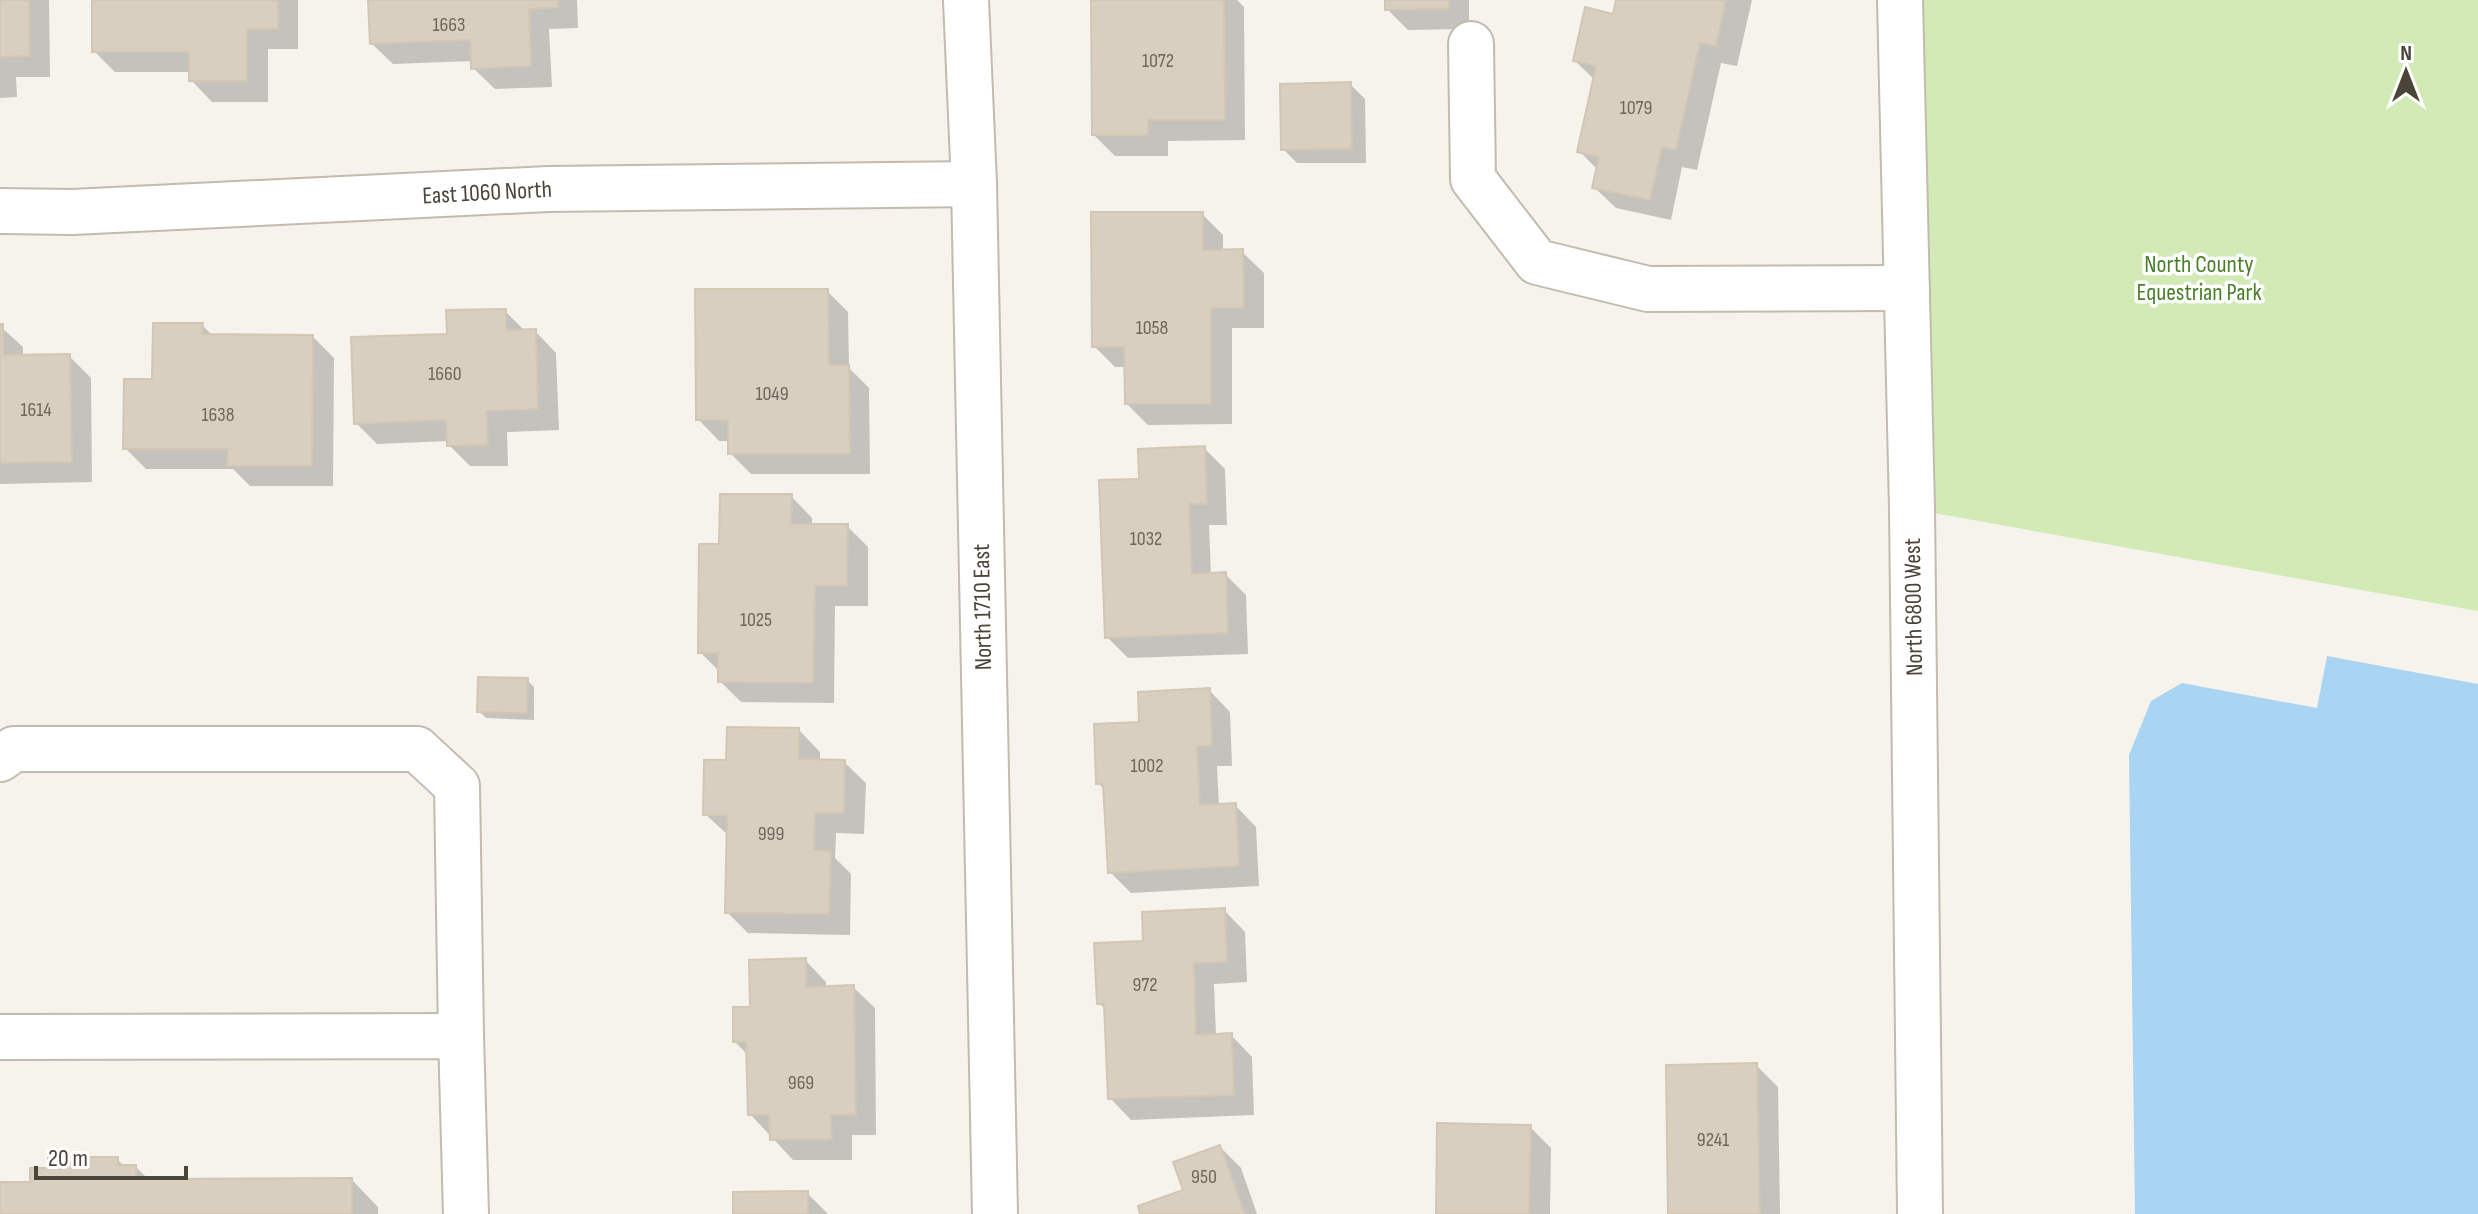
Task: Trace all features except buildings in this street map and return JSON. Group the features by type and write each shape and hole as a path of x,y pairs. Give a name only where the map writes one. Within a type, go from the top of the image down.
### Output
{"street":[{"name":"North 1710 East","path":"966,0 974,184 995,1214"},
{"name":"North 6800 West","path":"1900,0 1912,509 1920,1214"},
{"path":"1471,44 1473,179 1537,262 1648,289 1907,288"},
{"name":"East 1060 North","path":"0,211 72,212 548,189 974,184"},
{"path":"0,759 14,749 417,749 457,786 466,1214"},
{"path":"0,1037 461,1036"}],"green space":[{"name":"North County Equestrian Park","path":"1918,0 2478,0 2478,611 1912,509"}],"water":[{"path":"2327,656 2478,684 2478,1214 2135,1214 2129,755 2151,701 2182,683 2317,708"}]}
